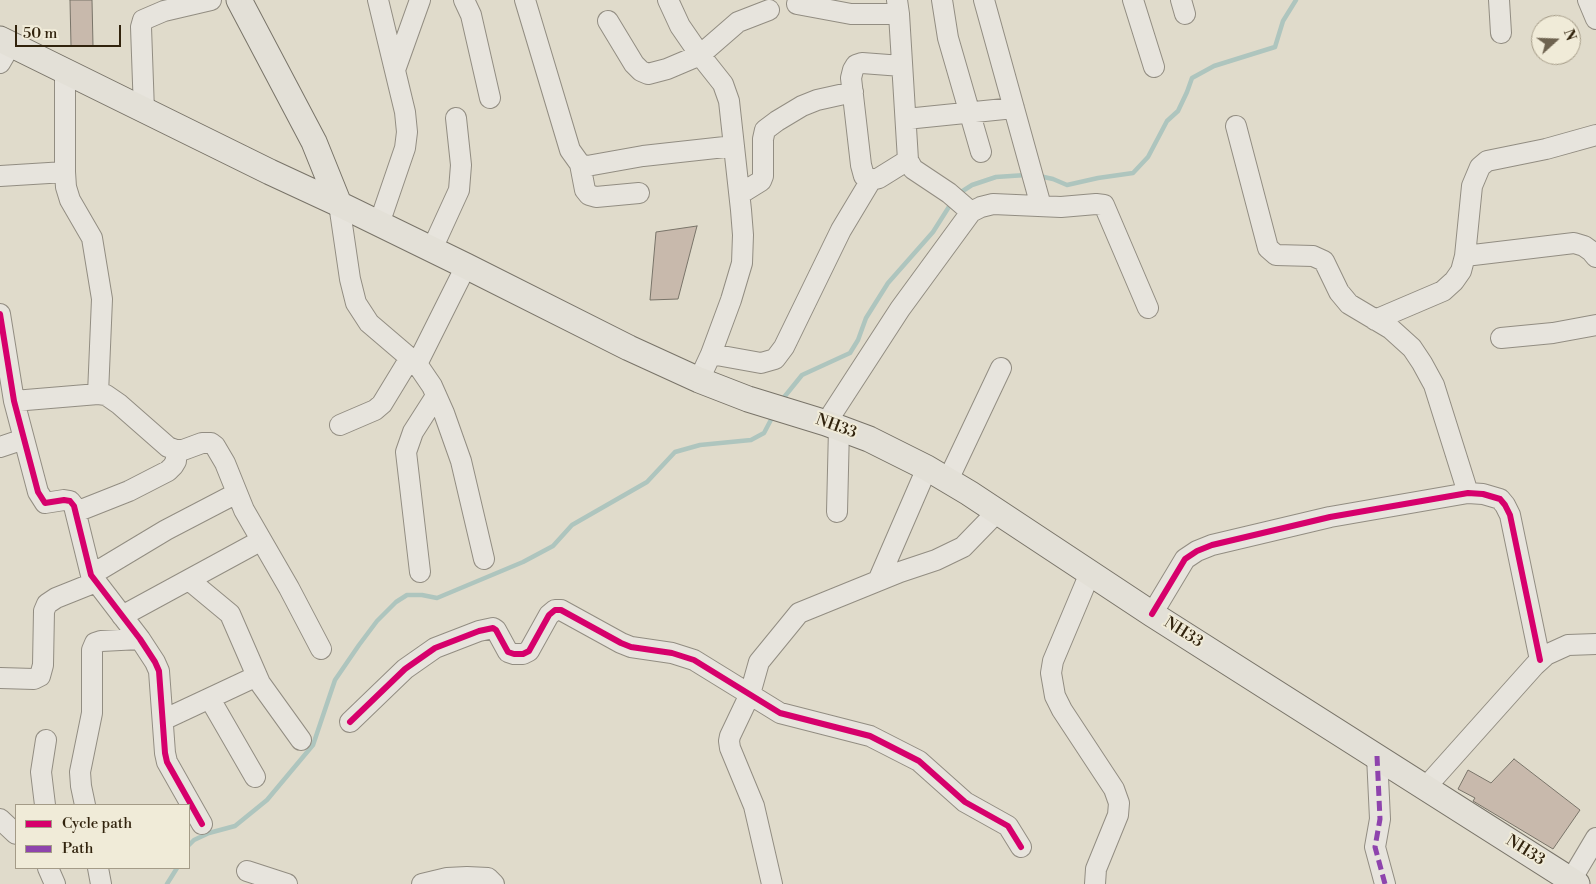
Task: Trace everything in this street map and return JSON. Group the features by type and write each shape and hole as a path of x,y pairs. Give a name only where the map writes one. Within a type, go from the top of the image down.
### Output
{"main road":[{"path":"238,0 314,142 339,204"},
{"name":"NH33","path":"4,49 65,71 699,380 884,446 927,468 998,511 1152,614 1574,882"}],"street":[{"path":"144,111 141,27 143,20 164,11 211,0"},
{"path":"378,0 395,70 407,132 405,148 379,224"},
{"path":"395,70 420,0"},
{"path":"464,0 472,15 490,98"},
{"path":"525,0 570,150 580,164 585,190 589,195 596,196 639,193"},
{"path":"668,0 680,26 723,84 729,101 740,194 743,235 742,263 731,300 699,380"},
{"path":"942,0 948,38 981,152"},
{"path":"984,0 1042,206"},
{"path":"1133,0 1154,67"},
{"path":"1500,0 1501,33"},
{"path":"1588,0 1596,19"},
{"path":"797,4 851,14 898,7 908,160 912,169 961,203 981,207 994,204 1061,207 1104,205 1148,308"},
{"path":"608,21 634,64 641,72 648,74 700,55 738,22 769,10"},
{"path":"902,66 862,63 856,65 852,70 852,78 861,165 864,176 871,180 879,178 908,160"},
{"path":"65,71 65,172 70,200 89,230 95,248 102,299 98,394"},
{"path":"740,194 761,181 763,176 763,139 765,130 802,106 817,100 853,92"},
{"path":"906,119 1014,108"},
{"path":"432,249 459,190 461,165 456,118"},
{"path":"1236,126 1266,242 1271,252 1276,255 1313,256 1324,261 1344,298 1358,310 1391,329 1412,348 1434,385 1468,493"},
{"path":"1375,320 1443,291 1454,281 1465,256 1472,186 1480,167 1487,161 1546,149 1596,135"},
{"path":"580,164 586,166 643,156 734,146"},
{"path":"0,176 65,172"},
{"path":"711,354 761,363 775,359 784,348 841,230 871,180"},
{"path":"837,512 832,426 961,203"},
{"path":"339,204 350,279 356,303 369,323 413,361 432,386 461,461 484,559"},
{"path":"1465,256 1574,243 1592,251 1596,257"},
{"path":"340,425 376,410 382,404 413,361 466,266"},
{"path":"0,314 14,401 41,498 45,503 70,501 74,506 93,579 153,657 159,672 167,762 202,824"},
{"path":"1501,338 1596,326"},
{"path":"948,480 1001,368"},
{"path":"14,401 98,394 106,395 168,447 183,450 202,443 211,443 216,446 260,541 289,588 321,649"},
{"path":"420,572 406,452 413,432 436,396"},
{"path":"0,447 24,439"},
{"path":"76,512 129,491 168,471 174,466 176,461 176,450"},
{"path":"878,581 927,468"},
{"path":"0,678 34,679 40,676 43,665 44,611 47,604 93,579 166,530 237,493"},
{"path":"1152,614 1185,560 1198,551 1212,545 1330,517 1468,493 1483,494 1500,499 1510,515 1540,660"},
{"path":"772,884 754,806 730,748 729,741 750,694 759,662 799,614 878,581 936,560 963,547 998,511"},
{"path":"122,616 260,541"},
{"path":"1090,573 1051,673 1055,696 1062,710 1114,789 1120,803 1118,815 1096,869 1095,884"},
{"path":"189,580 230,614 257,676 301,740"},
{"path":"350,722 405,669 435,648 479,631 493,628 499,634 508,652 523,654 528,651 549,615 555,610 561,610 631,647 672,653 694,660 780,713 870,736 919,761 965,802 1008,826 1021,847"},
{"path":"85,804 80,772 92,713 92,650 95,644 101,641 140,639"},
{"path":"1425,788 1540,660 1556,649 1568,645 1596,644"},
{"path":"163,720 257,676"},
{"path":"210,699 255,777"},
{"path":"45,804 42,772 46,740"},
{"path":"1377,756 1380,819 1375,847 1384,884"},
{"path":"0,819 15,833"},
{"path":"1574,882 1596,838"},
{"path":"48,869 55,884"},
{"path":"98,869 101,884"},
{"path":"247,871 287,884"},
{"path":"422,884 447,878 467,877 488,878 494,884"}],"building":[{"path":"70,0 92,0 93,46 71,46"},
{"path":"697,226 678,299 650,300 656,232"},
{"path":"1514,759 1580,810 1553,849 1473,801 1475,798 1458,789 1468,770 1491,783"}],"waterway":[{"path":"1039,176 1067,185 1133,173 1148,157 1167,121 1178,111 1192,78 1214,66 1275,47 1283,21 1296,0"},
{"path":"958,194 972,185 996,177 1026,175"},
{"path":"781,401 802,375 850,353 858,340 866,318 888,283 933,232 952,202"},
{"path":"190,844 209,833 235,826 267,800 313,745 335,680 377,621 396,602 407,595 437,598 523,562 553,546 572,525 647,482 675,452 700,445 751,440 764,433 774,414"},
{"path":"167,884 176,869"}],"marked path":[{"path":"1377,756 1380,819 1375,847 1385,884"}],"cycle path":[{"path":"0,314 14,401 38,492 45,503 64,500 70,501 74,506 91,575 140,639 155,662 159,671 167,762 202,824"},
{"path":"1152,614 1185,559 1197,551 1212,545 1330,517 1468,493 1483,494 1500,499 1510,515 1540,660"},
{"path":"350,722 405,669 435,648 479,631 493,628 508,652 523,654 529,651 549,615 555,610 561,610 631,647 672,653 694,660 780,713 870,736 919,761 965,802 1008,826 1021,847"}]}
